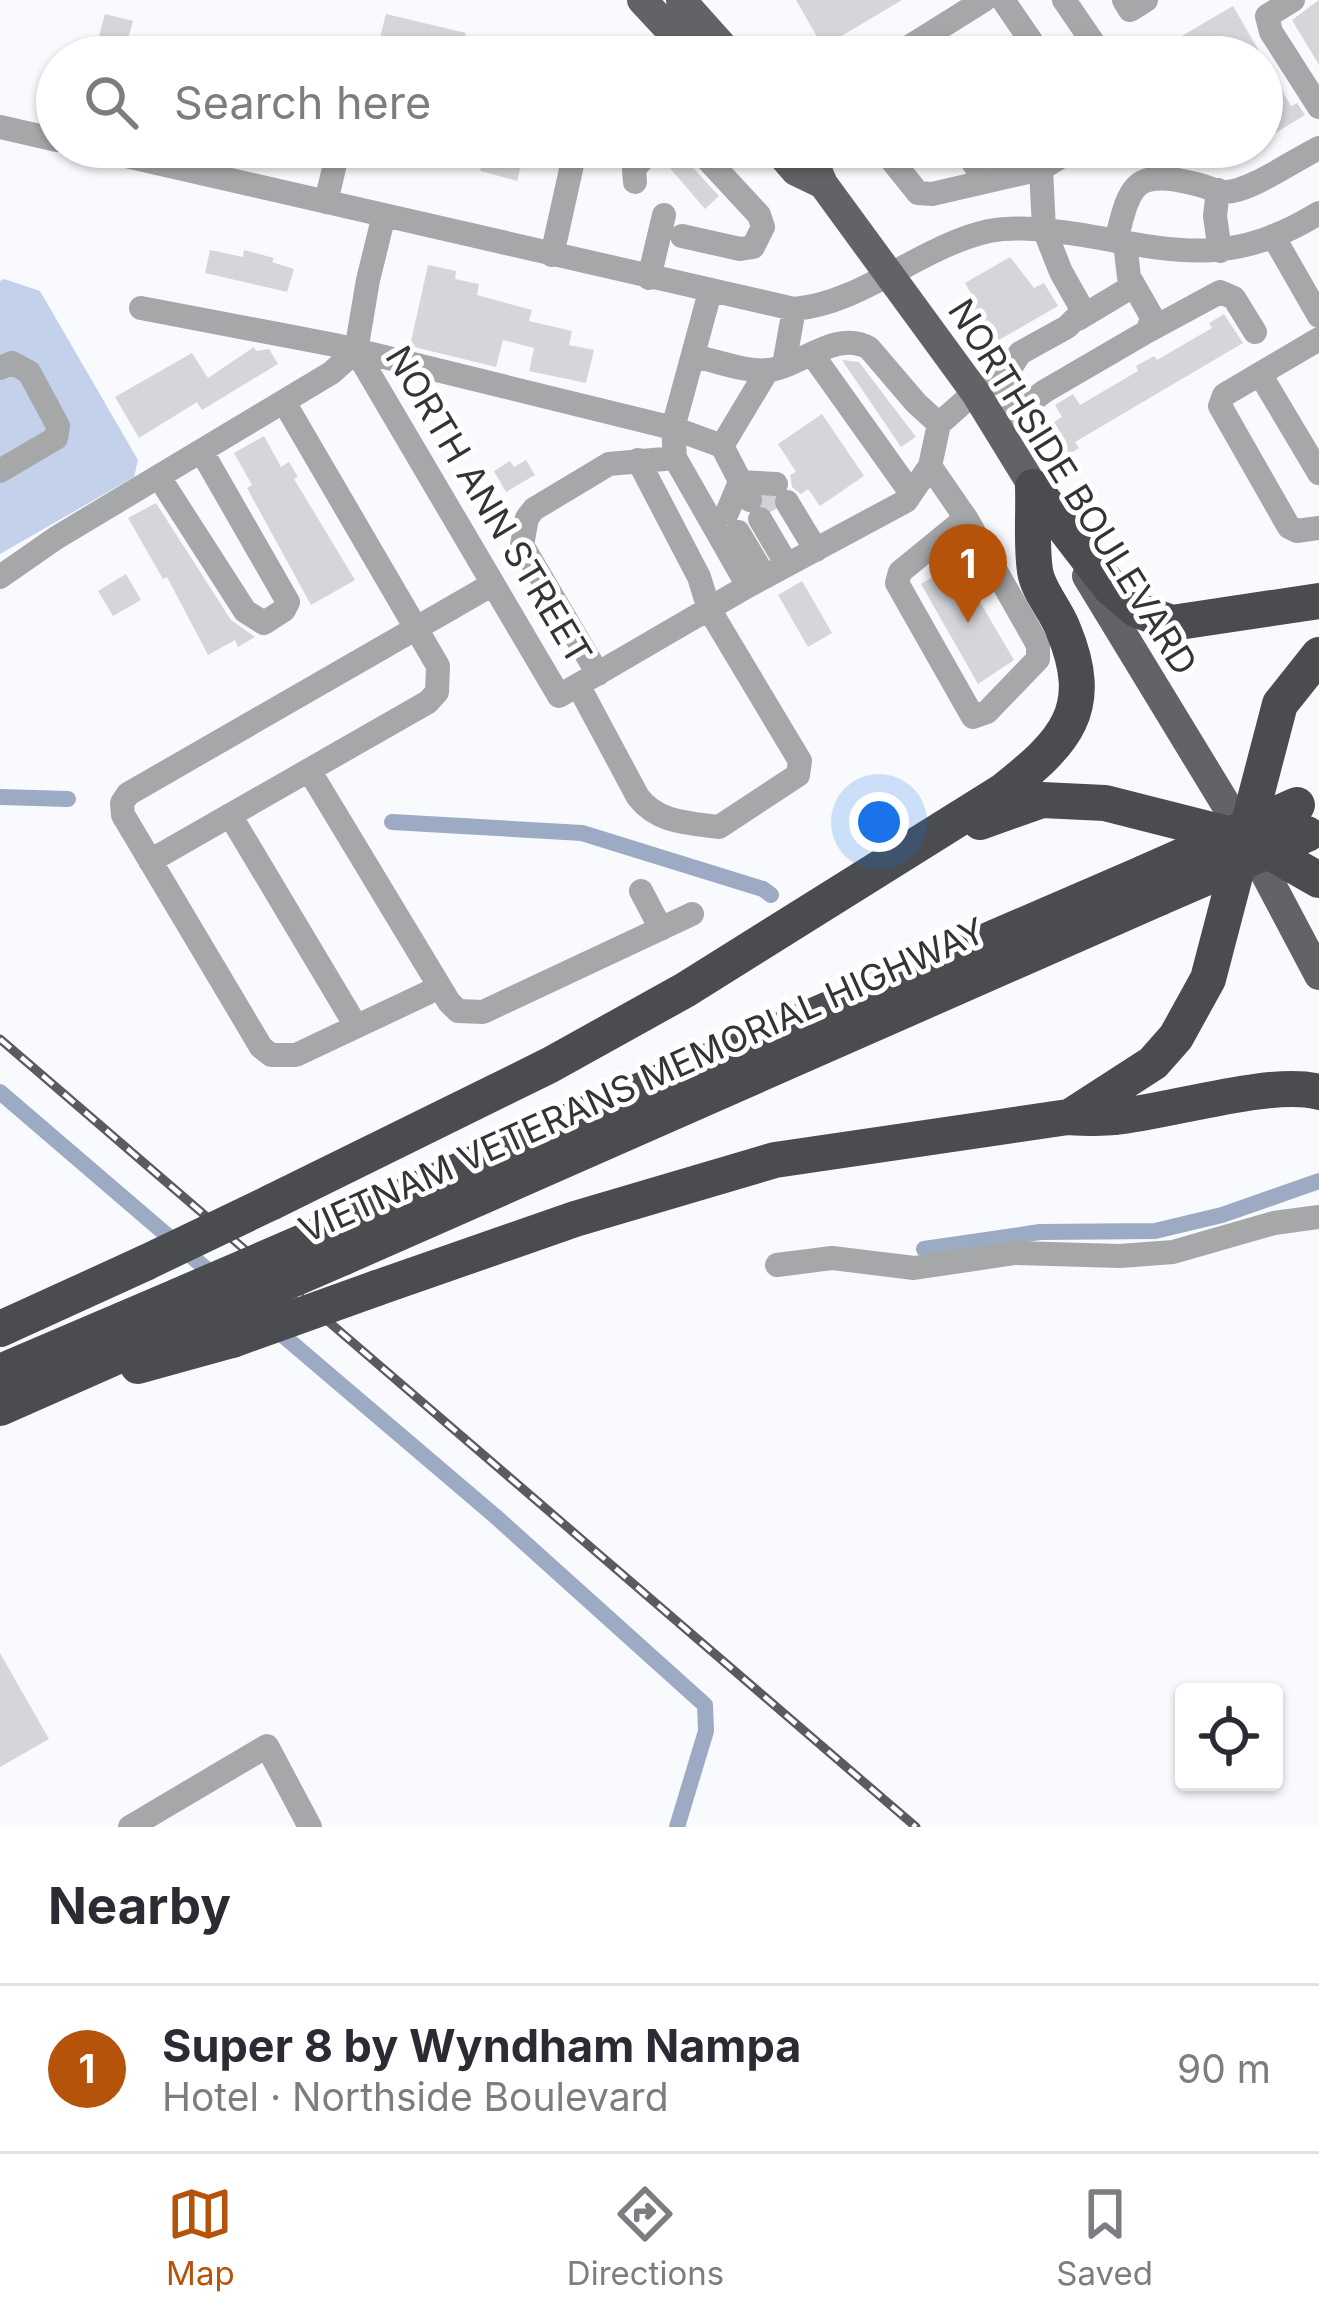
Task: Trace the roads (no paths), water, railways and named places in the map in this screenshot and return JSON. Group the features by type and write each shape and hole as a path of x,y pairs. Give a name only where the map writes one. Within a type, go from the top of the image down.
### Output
{"highway":[{"path":"1034,487 1110,587 1137,610 1172,622 1319,601"},
{"path":"0,1329 550,1065 685,990 1003,791 1045,757 1068,730 1079,693 1063,626 1035,574 1034,487"},
{"path":"1067,1118 1153,1063 1175,1037 1208,979 1280,704 1319,655"},
{"path":"884,865 986,819 1042,800 1105,803 1246,839 1319,880"},
{"name":"VIETNAM VETERANS MEMORIAL HIGHWAY","path":"330,1246 1310,816"},
{"name":"VIETNAM VETERANS MEMORIAL HIGHWAY","path":"330,1246 512,1146 1152,886"},
{"path":"0,1372 205,1318 377,1288 574,1220 775,1160 1067,1118 1113,1118 1304,1088 1319,1092"},
{"path":"0,1408 205,1318 330,1246"}],"main road":[{"path":"642,0 675,36"},
{"path":"681,0 713,36"},
{"name":"NORTHSIDE BOULEVARD","path":"793,168 824,184"},
{"name":"NORTHSIDE BOULEVARD","path":"817,168 974,392 1034,487 1246,839 1319,975"}],"street":[{"path":"929,36 984,0"},
{"path":"1003,0 1028,36"},
{"path":"1064,0 1089,36"},
{"path":"1124,0 1130,10 1146,0"},
{"path":"1274,36 1262,8 1293,0"},
{"path":"1283,51 1319,107"},
{"path":"0,127 36,135"},
{"path":"1283,167 1319,148"},
{"path":"178,168 794,309 819,307 989,231 1044,229 1178,252 1220,251 1273,236 1319,213"},
{"path":"326,202 334,168"},
{"path":"551,255 571,168"},
{"path":"635,168 635,182"},
{"path":"682,236 740,249 752,247 763,227 759,215 715,168"},
{"path":"898,168 918,193 1041,169 1044,229 1060,272 1083,306 1078,319"},
{"path":"977,168 985,182"},
{"path":"1148,331 1152,317 1133,286 1120,242 1129,190 1143,179 1160,177 1226,192 1282,168"},
{"path":"1217,190 1220,251"},
{"path":"0,577 56,538 331,373 356,351 384,215"},
{"path":"649,278 664,215"},
{"path":"1273,236 1319,316"},
{"path":"579,685 906,501 930,466 939,424 974,392 1004,378 1019,353 1133,286"},
{"path":"710,292 674,428 676,458 782,568"},
{"path":"996,426 1045,391 1220,292 1234,298 1255,332"},
{"path":"140,308 356,351 674,428 722,446 782,568"},
{"path":"722,446 776,368 794,309"},
{"path":"1319,339 1224,395 1221,413 1288,527 1297,531 1319,528"},
{"path":"693,356 776,368 845,342 860,342 939,424"},
{"name":"NORTH ANN STREET","path":"356,351 493,584 579,685"},
{"path":"812,354 911,493"},
{"path":"0,368 12,363 29,372 58,426 56,438 0,471"},
{"path":"1260,374 1317,463"},
{"path":"150,861 428,702 437,692 437,666 284,402"},
{"path":"159,477 245,611 264,623 284,610 287,602 202,452"},
{"path":"638,460 699,577 709,609 800,761 798,775 719,827 668,820 648,810 579,685 522,545 534,509 609,464 638,460 676,458"},
{"path":"930,466 966,518 1038,645 1038,659 987,712 973,717 897,583 900,572 966,518"},
{"path":"755,506 782,568"},
{"path":"440,987 286,1057 272,1055 261,1047 150,861 123,815 122,802 128,794 493,584"},
{"path":"309,770 458,1011 483,1012 692,914"},
{"path":"230,815 356,1026"},
{"path":"641,891 661,929"},
{"path":"777,1265 832,1258 914,1268 1015,1253 1120,1256 1173,1252 1274,1223 1319,1217"},
{"path":"130,1827 267,1746 310,1827"}],"waterway":[{"path":"0,797 68,799"},
{"path":"392,822 582,833 771,895"},
{"path":"0,1092 218,1279"},
{"path":"924,1249 1040,1232 1155,1231 1222,1215 1319,1181"},
{"path":"273,1327 495,1516 705,1705 706,1731 677,1827"}],"tunnel":[{"path":"763,491 774,510"}],"railway":[{"path":"0,1039 916,1827"}],"place":[{"name":"Super 8 by Wyndham Nampa","path":"968,623"}]}
